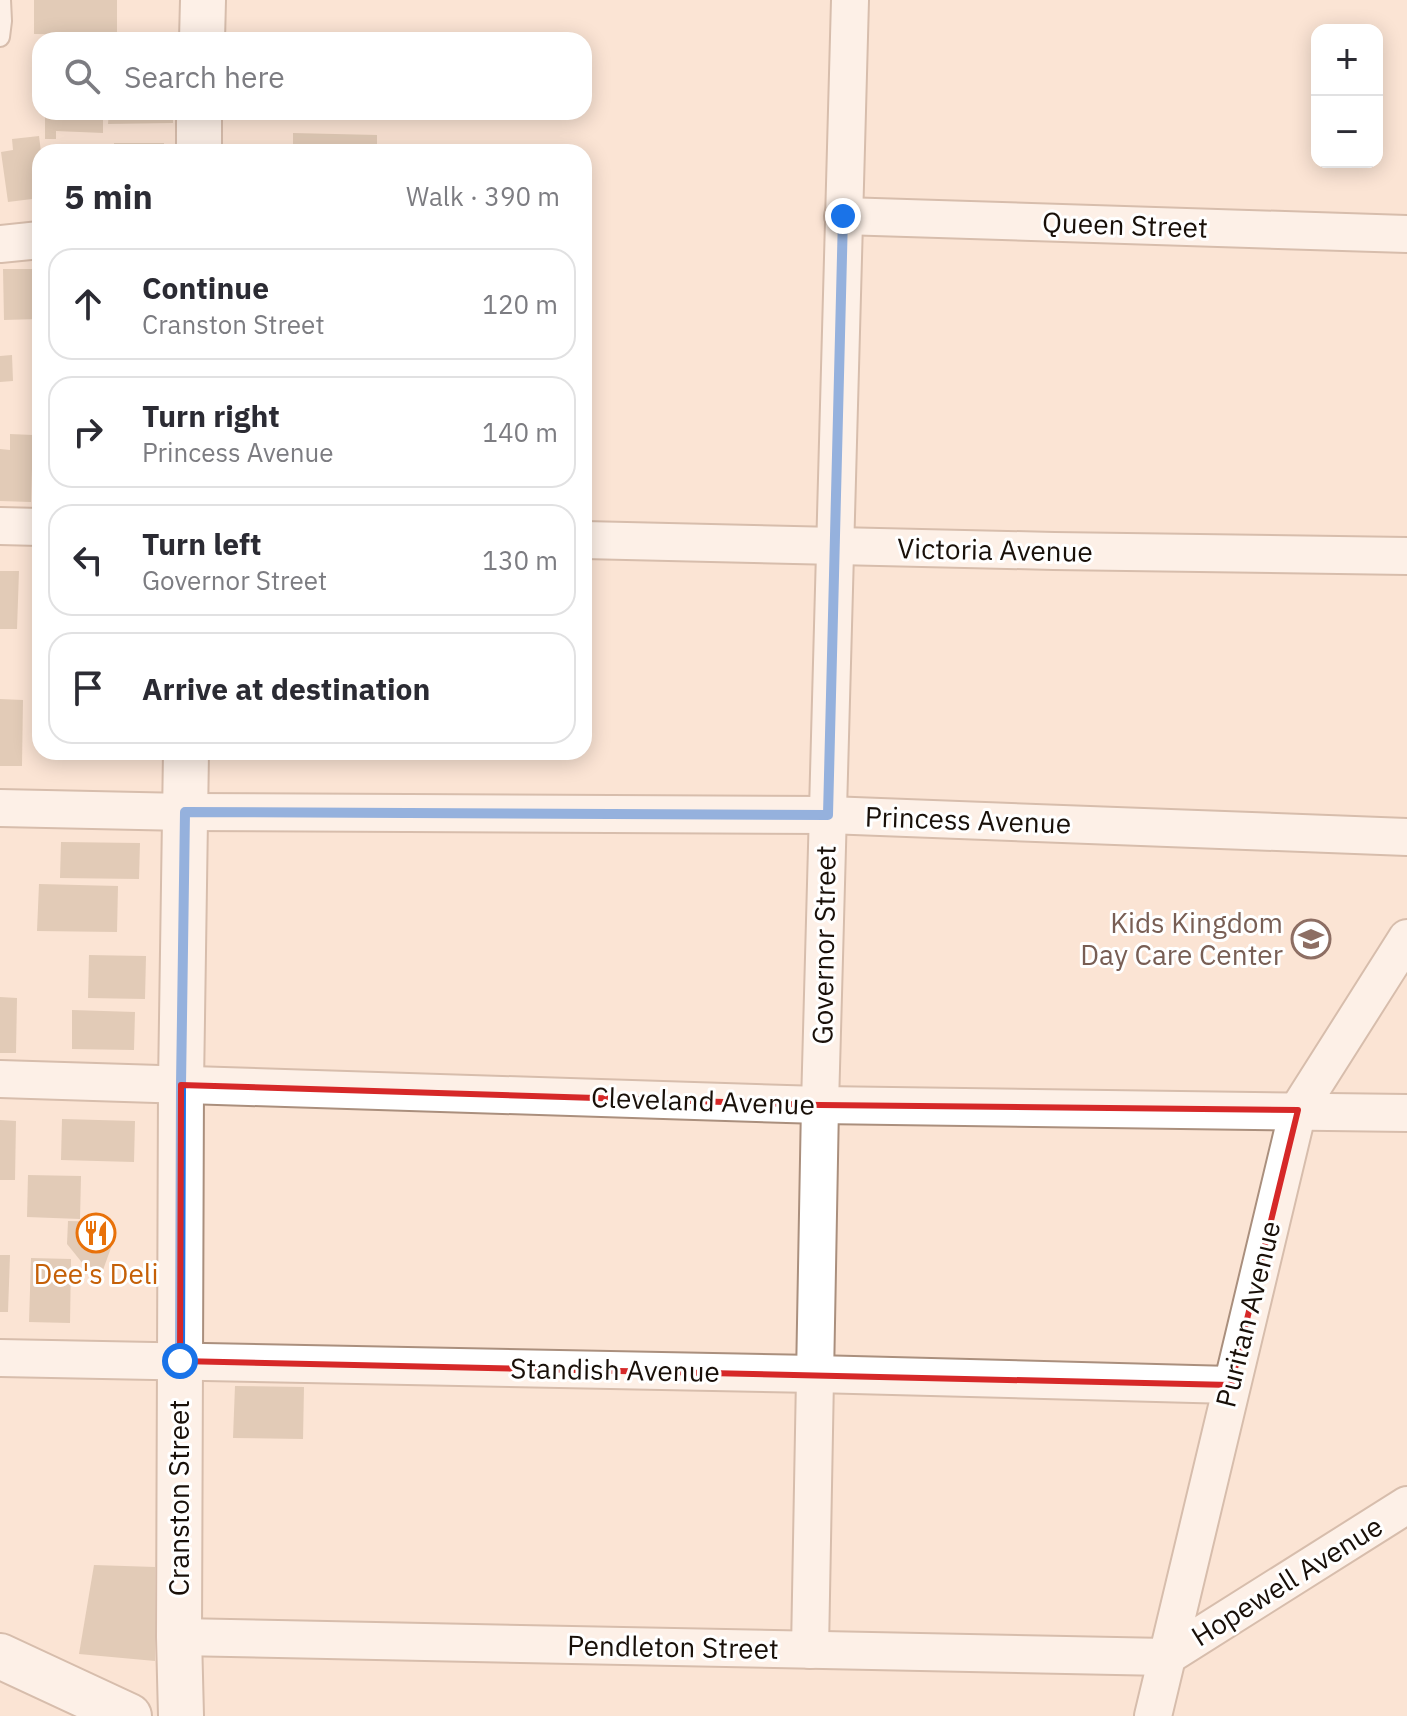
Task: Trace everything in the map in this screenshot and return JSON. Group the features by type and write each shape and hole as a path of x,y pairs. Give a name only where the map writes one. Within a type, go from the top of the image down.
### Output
{"main road":[{"path":"202,32 203,0"},
{"path":"199,120 199,144"},
{"name":"Cranston Street","path":"181,1716 181,1085 186,760"},
{"path":"0,1656 129,1716"}],"street":[{"name":"Governor Street","path":"810,1650 820,1105 850,0"},
{"name":"Queen Street","path":"843,216 1407,234"},
{"path":"0,244 32,241"},
{"path":"0,526 32,527"},
{"name":"Victoria Avenue","path":"592,540 1407,556"},
{"name":"Princess Avenue","path":"0,808 185,812 828,815 1407,837"},
{"name":"Puritan Avenue","path":"1153,1716 1298,1110 1407,938"},
{"name":"Cleveland Avenue","path":"0,1079 820,1105 1407,1113"},
{"name":"Standish Avenue","path":"0,1358 1231,1385"},
{"name":"Hopewell Avenue","path":"1166,1657 1407,1505"},
{"name":"Pendleton Street","path":"179,1637 1166,1657"}],"lane":[{"path":"0,37 1,0"}],"highlighted area":[{"path":"181,1085 820,1105 1298,1110 1231,1385 180,1361"}],"building":[{"path":"34,0 117,0 117,32 34,32"},
{"path":"45,120 103,120 103,133 56,131 56,139 45,139"},
{"path":"108,120 173,120 173,123 108,124"},
{"path":"293,133 377,135 377,144 293,144"},
{"path":"39,136 40,144 32,144 32,199 8,202 1,152 13,150 12,139"},
{"path":"114,143 164,143 164,144"},
{"path":"3,269 32,269 32,319 4,320"},
{"path":"12,355 13,381 0,382 0,356"},
{"path":"10,434 32,435 31,502 0,501 0,449 10,450"},
{"path":"0,571 19,571 17,629 0,629"},
{"path":"0,699 23,700 22,766 0,766"},
{"path":"61,842 140,843 139,879 60,878"},
{"path":"39,884 118,886 117,932 37,931"},
{"path":"89,955 146,956 145,999 88,998"},
{"path":"0,997 17,998 16,1053 0,1053"},
{"path":"72,1010 135,1012 134,1050 72,1049"},
{"path":"62,1119 135,1121 134,1162 61,1160"},
{"path":"0,1120 16,1121 15,1180 0,1180"},
{"path":"28,1175 81,1176 80,1219 27,1217"},
{"path":"68,1221 109,1222 112,1245 103,1270 84,1265 67,1244"},
{"path":"0,1255 10,1255 8,1312 0,1312"},
{"path":"31,1258 71,1259 70,1323 29,1322"},
{"path":"235,1386 304,1387 303,1439 233,1438"},
{"path":"94,1565 155,1567 155,1661 79,1654"}],"place":[{"name":"Kids Kingdom Day Care Center","path":"1311,939"},
{"name":"Dee's Deli","path":"96,1233"}],"route":[{"path":"180,1361 185,812 828,815 843,216"}]}
